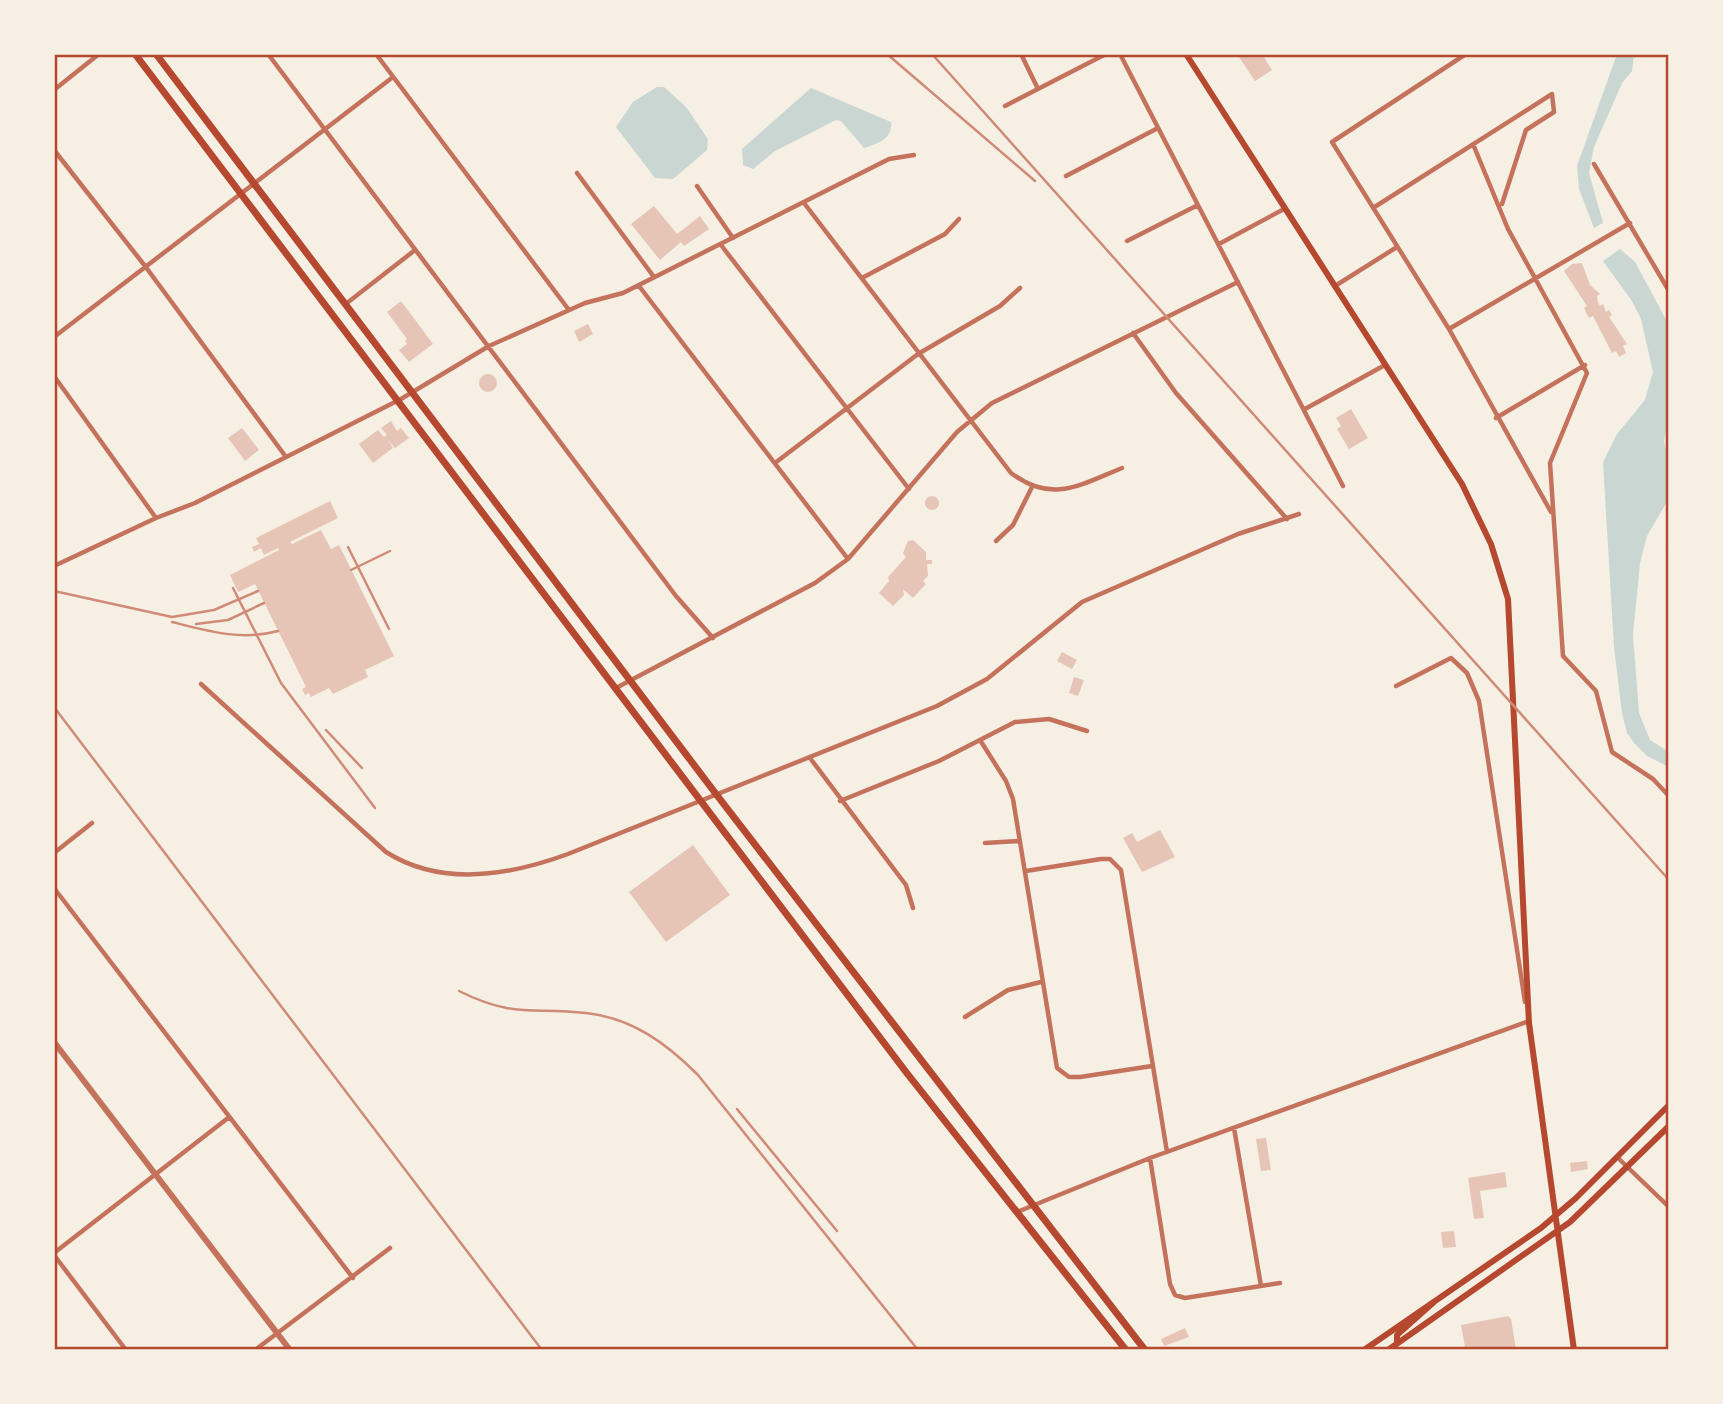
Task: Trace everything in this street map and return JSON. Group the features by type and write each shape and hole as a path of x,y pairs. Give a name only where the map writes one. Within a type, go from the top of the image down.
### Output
{"main road":[{"path":"135,54 701,800 1126,1350"},
{"path":"156,54 716,794 1145,1350"},
{"path":"1186,54 1462,484 1491,544 1508,599 1529,1023 1574,1350"},
{"path":"1364,1350 1556,1216 1669,1105"},
{"path":"1388,1350 1558,1232 1669,1126"},
{"path":"1396,1343 1398,1335 1429,1309 1437,1298"}],"street":[{"path":"54,90 99,54"},
{"path":"268,54 676,596 713,638"},
{"path":"376,54 569,310"},
{"path":"1021,54 1038,89"},
{"path":"1005,106 1107,54"},
{"path":"1120,54 1343,486"},
{"path":"1466,54 1332,142 1449,329 1496,418 1552,514"},
{"path":"54,337 393,77"},
{"path":"1373,208 1552,94 1554,112 1526,130 1501,206"},
{"path":"1066,177 1158,128"},
{"path":"1472,144 1501,206 1508,229 1585,365 1586,379 1550,463 1563,656 1601,700 1607,742 1619,760 1644,773 1669,796"},
{"path":"54,150 145,266 286,457"},
{"path":"54,565 156,517 171,515 398,401 489,346 569,310 639,286 889,159 914,155"},
{"path":"1594,164 1669,291"},
{"path":"577,173 654,277"},
{"path":"697,186 733,237"},
{"path":"804,203 1002,463 1032,487 1066,490 1122,468"},
{"path":"1126,241 1198,205"},
{"path":"1219,244 1284,209"},
{"path":"862,278 946,234 959,219"},
{"path":"1449,329 1630,223"},
{"path":"721,244 909,489"},
{"path":"1335,287 1397,247"},
{"path":"347,303 415,250"},
{"path":"616,688 815,583 848,559 970,420 1024,386 1238,282"},
{"path":"639,286 848,559"},
{"path":"775,463 918,354 1000,306 1020,288"},
{"path":"1133,333 1158,372 1287,519"},
{"path":"1305,409 1385,365"},
{"path":"1496,418 1585,365"},
{"path":"54,376 156,517"},
{"path":"996,541 1013,525 1032,487"},
{"path":"201,684 399,861 432,870 491,874 535,866 895,725 958,696 998,671 1082,602 1238,534 1299,514"},
{"path":"1017,1212 1150,1158 1447,1049 1529,1023 1479,701 1467,673 1451,658 1396,686"},
{"path":"841,801 939,761 1016,722 1033,718 1049,719 1087,731"},
{"path":"980,740 1006,781 1013,799 1054,1059 1060,1072 1069,1077 1080,1077 1152,1066"},
{"path":"810,758 906,885 913,908"},
{"path":"54,853 92,823"},
{"path":"985,843 1020,841"},
{"path":"1026,871 1101,859 1110,859 1117,863 1124,881 1167,1152"},
{"path":"54,888 353,1277"},
{"path":"965,1017 1008,990 1041,982"},
{"path":"54,1042 290,1350"},
{"path":"126,1350 54,1254 229,1118"},
{"path":"1234,1128 1261,1286"},
{"path":"1617,1157 1669,1207"},
{"path":"1150,1158 1170,1284 1175,1295 1185,1298 1280,1283"},
{"path":"256,1350 390,1248"}],"shaded area":[{"path":"1617,54 1634,54 1632,71 1622,83 1594,147 1589,173 1603,223 1594,228 1579,189 1577,166"},
{"path":"657,87 664,87 686,107 708,139 707,150 673,179 655,178 616,127 633,102"},
{"path":"811,88 891,122 887,137 864,148 841,121 836,120 775,151 753,169 743,165 742,149"},
{"path":"1620,249 1635,262 1669,325 1669,418 1664,441 1669,462 1669,498 1647,536 1640,563 1633,635 1639,713 1650,740 1669,752 1669,767 1647,756 1627,733 1614,647 1603,462 1617,434 1645,400 1653,372 1641,319 1632,301 1603,261"}],"building":[{"path":"1237,54 1262,54 1272,70 1255,81"},
{"path":"654,206 677,234 700,216 709,229 684,246 681,242 660,260 631,224"},
{"path":"1582,263 1590,285 1600,294 1597,296 1600,306 1603,304 1606,312 1609,310 1612,315 1609,317 1627,344 1623,346 1626,353 1619,357 1616,351 1612,353 1593,316 1589,318 1584,308 1587,306 1564,271 1572,264"},
{"path":"401,301 433,344 409,362 399,350 407,344 407,339 387,312"},
{"path":"588,324 593,334 579,342 574,331"},
{"path":"488,374 494,377 497,383 494,389 488,392 482,389 479,383 482,377"},
{"path":"1351,409 1368,438 1349,449 1337,429 1341,426 1336,418"},
{"path":"391,421 397,431 401,428 409,438 395,448 388,440 393,448 373,463 359,444 378,430 384,437 387,435 381,428"},
{"path":"242,428 259,450 245,461 228,438"},
{"path":"929,496 935,496 939,503 935,510 929,510 925,506 925,500"},
{"path":"330,501 338,518 290,542 292,544 321,530 331,549 339,545 394,656 365,670 368,677 333,694 329,688 311,697 309,693 305,695 302,689 306,687 255,584 238,592 230,575 279,550 278,548 264,555 261,548 254,552 252,547 259,544 256,538"},
{"path":"913,540 926,552 926,560 932,560 932,564 927,564 928,576 923,581 926,584 913,598 903,589 904,595 893,606 879,593 889,581 888,577 906,557 903,553 908,541"},
{"path":"1062,652 1077,660 1072,669 1057,661"},
{"path":"1074,677 1084,680 1078,696 1069,693"},
{"path":"1160,830 1175,857 1142,872 1123,838 1132,833 1137,842"},
{"path":"693,845 730,895 666,942 629,892"},
{"path":"1266,1138 1271,1170 1261,1171 1256,1139"},
{"path":"1587,1161 1588,1169 1571,1172 1570,1163"},
{"path":"1505,1172 1507,1187 1480,1191 1484,1218 1474,1219 1468,1178"},
{"path":"1454,1231 1456,1247 1443,1248 1441,1232"},
{"path":"1508,1316 1511,1319 1516,1349 1458,1350 1465,1347 1461,1325"},
{"path":"1185,1328 1189,1337 1164,1346 1161,1339"}],"railway":[{"path":"887,54 1035,181"},
{"path":"932,54 1669,880"},
{"path":"348,547 389,629"},
{"path":"351,570 390,551"},
{"path":"233,588 281,683 375,808"},
{"path":"54,591 172,617 214,610 258,591"},
{"path":"196,624 228,620 264,603"},
{"path":"172,622 238,635 278,631"},
{"path":"54,707 542,1350"},
{"path":"326,730 362,768"},
{"path":"459,991 508,1008 603,1016 633,1026 661,1043 698,1075 918,1350"},
{"path":"737,1109 837,1231"}]}
